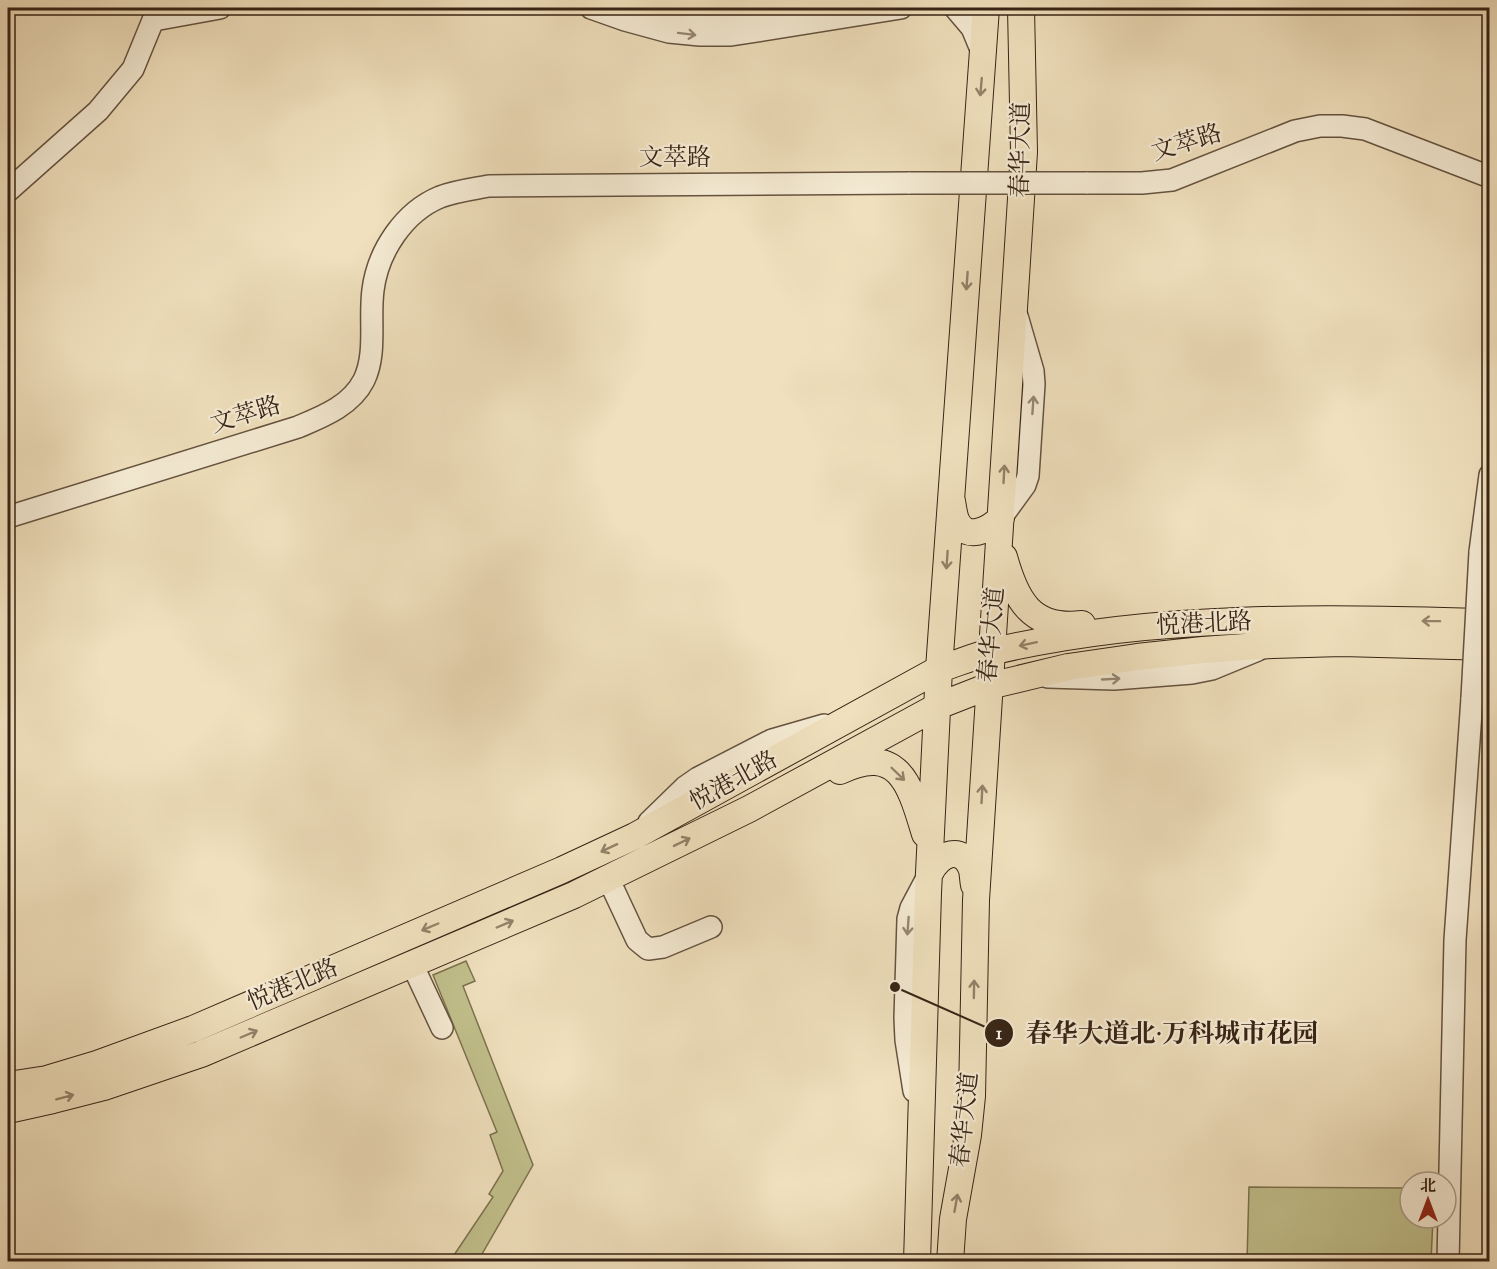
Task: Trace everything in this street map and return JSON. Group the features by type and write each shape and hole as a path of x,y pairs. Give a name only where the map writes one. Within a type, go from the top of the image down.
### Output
{"main road":[{"name":"春华大道","path":"916,1262 939,669 986,8"},
{"name":"春华大道","path":"950,1262 953,1219 968,1135 972,1096 976,900 1024,152 1021,8"},
{"path":"952,498 956,520 969,531 987,530 1001,518"},
{"path":"1000,544 1016,592 1027,609 1039,619 1072,626 1149,617 1201,623"},
{"name":"悦港北路","path":"8,1085 46,1079 97,1064 193,1029 562,870 635,836 939,669 993,651 1061,637 1201,623 1345,619 1490,622"},
{"name":"悦港北路","path":"8,1110 53,1101 152,1072 201,1054 574,895 749,809 938,706 989,686 1068,667 1137,657 1272,645 1342,643 1490,647"},
{"path":"749,809 796,794 856,764 869,761 882,762 894,768 910,788 930,863 947,854 957,854 966,859 972,870 976,900"}],"street":[{"path":"8,190 98,111 133,69 156,14 220,8"},
{"path":"591,8 700,20 731,19 800,8"},
{"path":"629,12 669,32 730,35 901,8"},
{"path":"955,8 972,28 984,57"},
{"path":"1023,85 1033,8"},
{"name":"文萃路","path":"8,517 298,427 327,415 348,400 363,381 370,360 373,289 378,268 387,247 402,224 419,209 439,198 463,190 489,186 1142,183 1172,180 1295,131 1320,126 1365,129 1490,177"},
{"path":"1448,1262 1455,940 1480,552 1490,475"},
{"path":"608,878 637,940 648,949 663,947 711,927"},
{"path":"412,964 442,1029"}],"shaded area":[{"path":"466,961 475,981 463,986 533,1165 478,1261 450,1261 493,1197 489,1194 503,1171 490,1135 497,1132 433,975"},
{"path":"1249,1187 1398,1188 1398,1230 1432,1230 1431,1261 1247,1261"}],"place":[{"name":"春华大道北·万科城市花园","path":"895,987"}]}
